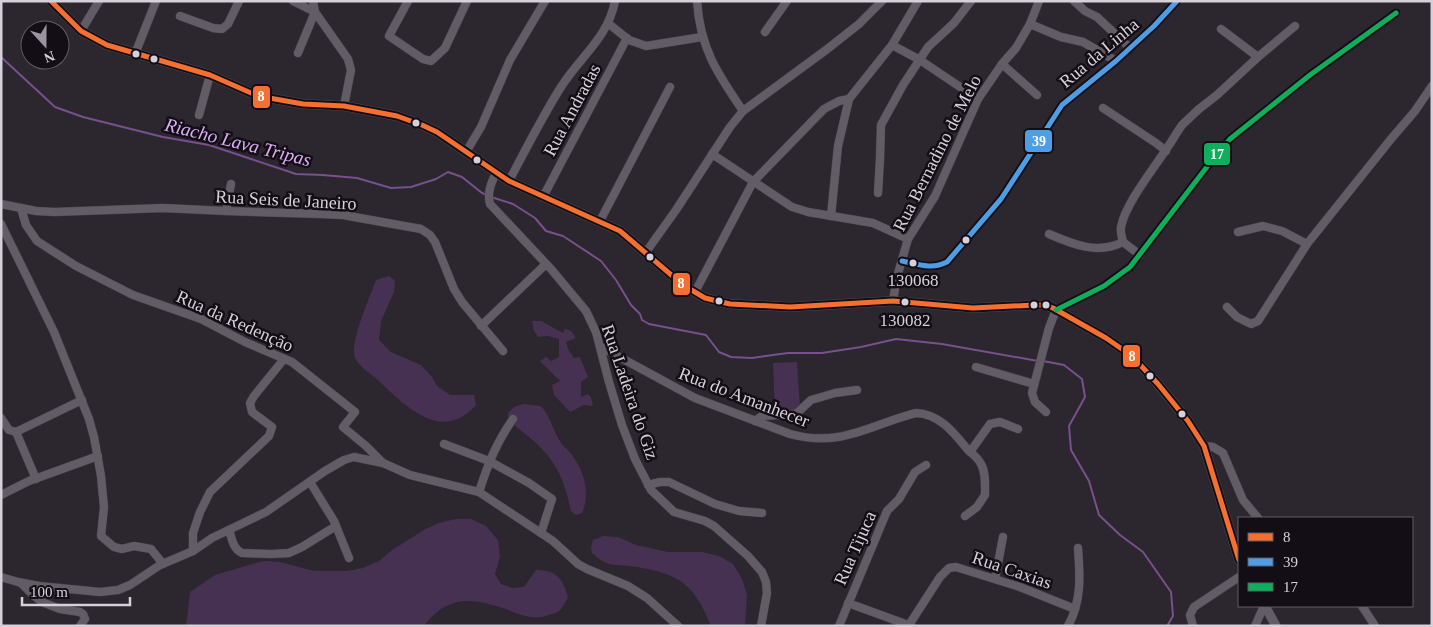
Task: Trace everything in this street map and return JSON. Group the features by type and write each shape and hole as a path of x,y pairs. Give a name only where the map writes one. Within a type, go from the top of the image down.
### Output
{"main road":[{"path":"51,1 82,31 107,45 210,75 258,96 303,104 344,106 397,116 422,125 509,181 620,231 683,285 717,301 768,307 821,306 894,300 973,308 1046,305 1114,343 1132,356 1178,408 1204,446 1238,557"},
{"path":"1265,607 1276,626"}],"street":[{"path":"82,31 99,1"},
{"path":"135,54 156,1"},
{"path":"180,16 213,28 222,29 228,24 239,1"},
{"path":"293,1 314,12 348,59 351,70 344,106"},
{"path":"298,53 314,12 313,1"},
{"path":"408,1 389,36 423,59 431,61 446,48 466,1"},
{"path":"466,152 481,127 510,60 545,1"},
{"path":"509,181 561,87 609,24 615,1"},
{"path":"697,1 702,37 718,74 742,111"},
{"path":"646,252 742,111 826,50 859,24 882,1"},
{"path":"831,216 837,152 849,99 892,45 917,4 908,1"},
{"path":"878,193 880,125 928,47 954,23 971,1"},
{"name":"Rua Bernadino de Melo","path":"894,300 908,239 935,196 978,99 1002,64 1016,48 1030,24 1039,1"},
{"path":"1074,1 1085,11 1097,17 1130,48"},
{"name":"Rua da Linha","path":"902,261 928,266 941,266 948,262 1001,199 1062,105 1116,61 1177,1"},
{"path":"765,32 782,3"},
{"path":"1046,412 1033,399 1034,384 1049,328 1056,310 1104,286 1130,267 1230,139 1310,75 1396,13"},
{"path":"609,24 636,44 646,46 702,37"},
{"path":"1030,24 1061,37 1084,42 1116,61"},
{"path":"1140,255 1123,242 1121,228 1124,216 1134,197 1182,125 1295,26"},
{"path":"1221,29 1258,57"},
{"name":"Rua Andradas","path":"543,196 627,38"},
{"path":"892,45 920,60 978,99"},
{"path":"1002,64 1037,94"},
{"path":"199,115 210,75"},
{"path":"600,221 670,86"},
{"path":"1227,307 1242,320 1251,324 1258,321 1307,244 1415,111 1432,86"},
{"path":"695,292 753,182 824,109 839,101 849,99"},
{"path":"1103,108 1166,151"},
{"path":"712,154 792,207 808,212 873,223 908,239"},
{"name":"Rua Ladeira do Giz","path":"496,174 489,193 490,204 546,264 586,311 601,347 609,382 635,459 654,495 674,512 699,519 714,526 757,565 766,582 767,593 761,626"},
{"path":"226,212 231,184"},
{"name":"Rua Seis de Janeiro","path":"1,204 54,212 163,208 226,212 343,215 420,229 430,235 435,242 454,289 462,302 503,351"},
{"name":"Rua da Redenção","path":"21,208 26,225 37,241 90,274 133,296 201,319 245,342 292,362 355,412 343,427 383,463"},
{"path":"1,224 54,332 82,400 94,437 104,507 101,536 114,547 122,549 134,546 151,549 163,564"},
{"path":"1238,232 1263,226 1282,232 1307,244"},
{"path":"1049,234 1084,246 1097,248 1115,246 1123,242"},
{"path":"481,326 546,264"},
{"name":"Rua do Amanhecer","path":"601,347 679,390 755,421 805,438 821,440 859,433 906,416 925,413 942,422 978,460 983,468 985,495 977,507 965,516"},
{"path":"193,550 193,533 200,512 210,492 269,436 272,430 272,427 252,412 250,403 284,359"},
{"path":"976,367 1034,384"},
{"path":"755,421 762,416 796,414 811,400 835,393 858,390"},
{"path":"1,418 9,430 16,432 82,400"},
{"path":"479,492 499,438 513,419"},
{"path":"970,452 990,424 1000,422 1018,428"},
{"path":"16,432 36,479"},
{"path":"444,444 489,461 529,483 552,499 541,533"},
{"path":"1204,446 1213,447 1223,454 1243,500 1257,517"},
{"path":"1,495 36,479 98,456"},
{"path":"1,577 48,587 118,590 242,522 266,512 344,460 354,457 383,463 410,475 479,492 541,533 587,569 628,586 647,598 678,626"},
{"name":"Rua Tijuca","path":"839,626 887,511 899,500 915,472 926,465"},
{"path":"310,482 336,526 349,558"},
{"path":"648,485 668,482 715,504 739,511 762,513"},
{"path":"229,530 233,544 238,552 280,554 302,547 336,526"},
{"path":"995,579 1004,537"},
{"path":"1068,626 1079,593 1078,548"},
{"name":"Rua Caxias","path":"910,625 926,595 940,577 949,568 956,567 1020,587 1074,609"},
{"path":"1193,626 1190,615 1194,607 1238,578"},
{"path":"22,583 42,602 60,609 83,614 85,619 80,626"},
{"path":"848,603 910,625"},
{"path":"1256,626 1264,607"},
{"path":"1363,607 1375,626"}],"shaded area":[{"path":"389,276 395,281 394,292 381,321 379,340 391,352 421,365 437,386 450,395 474,395 476,405 464,416 451,421 438,421 414,411 357,362 354,351 355,342 365,308 376,280"},
{"path":"532,321 541,321 563,333 565,329 571,331 576,338 566,342 568,349 574,358 580,357 588,377 581,382 581,397 588,394 593,406 584,405 570,412 554,395 552,385 560,381 540,361 546,357 551,361 559,357 559,339 548,336 538,337 534,331"},
{"path":"797,362 800,409 775,412 773,363"},
{"path":"524,404 541,406 561,443 578,464 586,492 582,513 576,515 571,511 562,480 550,458 508,420 508,413 514,407"},
{"path":"455,519 471,519 486,526 498,540 500,557 495,574 501,584 512,588 524,587 536,570 543,570 558,577 564,586 568,598 562,608 558,612 534,617 486,604 464,601 444,608 424,626 186,626 190,592 215,575 263,561 280,562 314,571 347,571 363,568 379,561 392,550 424,530 439,523"},
{"path":"603,536 618,537 636,545 668,552 702,552 719,556 733,564 742,579 747,595 745,626 711,626 690,589 672,576 602,561 592,553 591,548 593,540"}],"waterway":[{"name":"Riacho Lava Tripas","path":"1,57 55,107 83,117 163,137 209,145 296,174 357,178 391,188 411,187 436,179 448,172 462,177 487,195"},
{"name":"Riacho Lava Tripas","path":"491,197 513,204 535,218 546,231 563,236 601,261 616,280 631,305 640,314 642,320 649,324 706,335 719,352 731,357 752,358 788,353 822,353 896,339 942,344 1038,361"},
{"name":"Riacho Lava Tripas","path":"1043,361 1064,365 1082,379 1085,397 1069,426 1071,450 1089,481 1099,515 1120,535 1143,552 1171,592 1173,616 1167,626"}],"transit line":[{"name":"8","path":"51,1 81,31 107,45 210,75 258,96 303,104 344,106 397,116 422,125 437,132 509,181 620,231 683,285 705,298 730,304 790,307 893,301 973,308 1035,305 1046,305 1053,308 1106,338 1132,356 1188,421 1204,446 1238,557"},
{"name":"39","path":"902,261 930,266 947,262 1001,199 1062,105 1116,61 1154,26 1177,1"},
{"name":"17","path":"1056,310 1104,286 1130,267 1230,139 1310,75 1396,13"}],"place":[{"name":"130068","path":"913,263"},
{"name":"130082","path":"905,302"}]}
